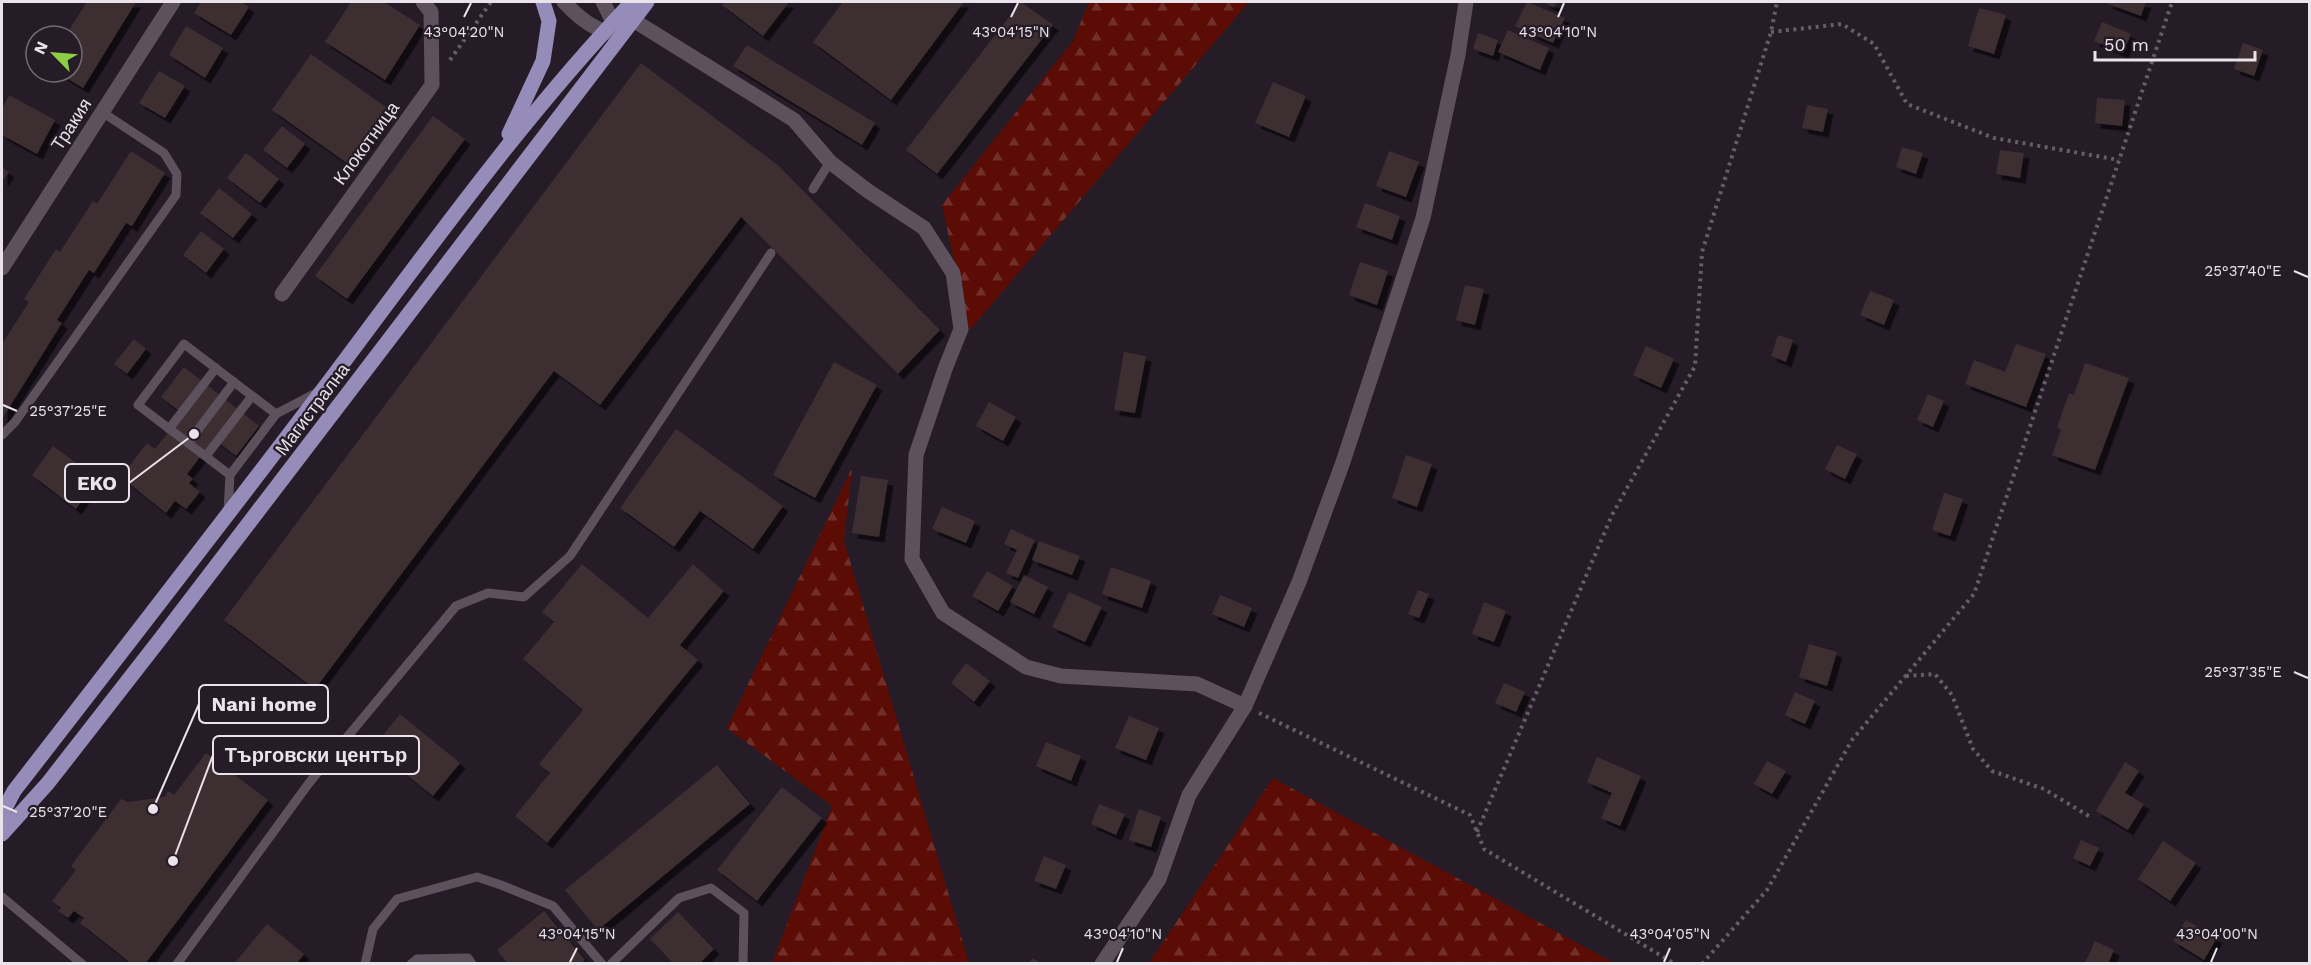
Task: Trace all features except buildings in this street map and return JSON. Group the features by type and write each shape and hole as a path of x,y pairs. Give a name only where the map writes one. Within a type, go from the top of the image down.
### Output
{"main road":[{"path":"499,156 543,61 549,21 543,2"},
{"name":"Магистрална","path":"2,834 48,783 161,638 608,53 632,2"},
{"name":"Магистрална","path":"2,814 14,791 323,390 499,156 579,58 647,2"}],"street":[{"name":"Тракия","path":"2,268 172,2"},
{"path":"423,2 431,12 432,85"},
{"path":"564,2 587,23 619,27 794,120 830,162 868,191 924,228 953,273 961,329 916,455 912,559 943,613 1026,667 1061,676 1197,684 1245,706"},
{"path":"603,2 619,27"},
{"path":"1102,963 1159,879 1189,795 1245,706 1299,582 1339,473 1423,218 1458,55 1466,2"},
{"name":"Клокотница","path":"282,294 432,85"}],"lane":[{"path":"2,435 15,422 176,195 177,174 164,153 102,112"},
{"path":"813,189 830,162"},
{"path":"177,963 309,783 456,606 488,593 524,597 570,556 771,253"},
{"path":"230,475 138,405 184,344 276,414"},
{"path":"169,429 216,368"},
{"path":"188,443 234,382"},
{"path":"228,513 230,475 276,414 323,390"},
{"path":"206,456 252,396"},
{"path":"365,963 374,929 397,899 477,877 553,906 602,963"},
{"path":"611,963 679,898 711,888 744,914 742,963"},
{"path":"2,897 82,963"},
{"path":"411,963 417,959 468,958 471,963"}],"path":[{"path":"432,85 491,2"},
{"path":"1477,832 1612,515 1695,366 1702,252 1771,32 1777,2"},
{"path":"1702,963 1767,890 1852,740 1974,594 2172,2"},
{"path":"1771,32 1842,24 1874,44 1907,104 1994,138 2119,160"},
{"path":"1905,676 1935,674 1952,695 1973,749 1992,771 2044,789 2092,818"},
{"path":"1245,706 1470,815 1485,849 1675,963"}],"green space":[{"path":"1089,2 1249,2 969,331 942,205 1073,41"},
{"path":"852,468 844,541 969,963 772,963 832,806 727,728"},
{"path":"1273,778 1614,963 1149,963"}],"place":[{"name":"EKO","path":"194,434"},
{"name":"Nani home","path":"153,809"},
{"name":"Търговски център","path":"173,861"}]}
